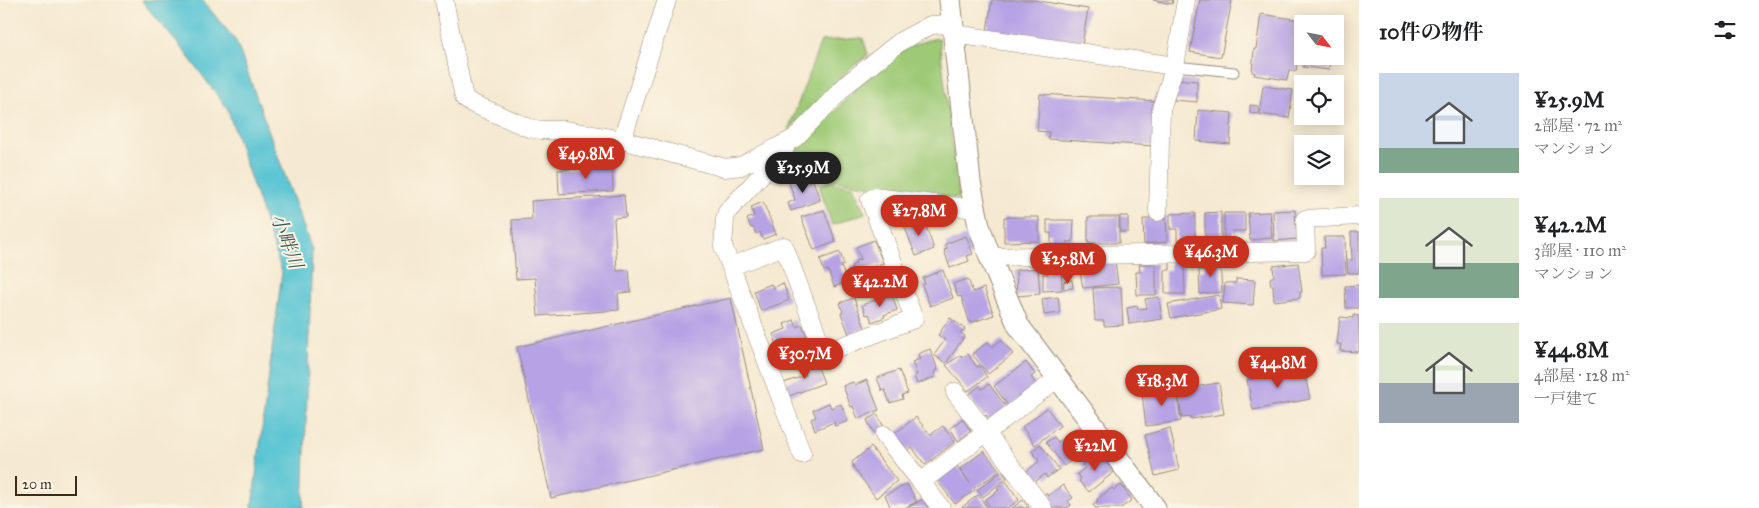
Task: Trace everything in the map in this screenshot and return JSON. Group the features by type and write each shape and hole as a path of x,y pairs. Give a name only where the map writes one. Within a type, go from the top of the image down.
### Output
{"street":[{"path":"444,0 465,100 528,128 566,130 622,140 725,168 741,166 796,138"},
{"path":"622,140 667,0"},
{"path":"950,0 970,182 990,257 1018,324 1155,508"},
{"path":"1158,212 1161,109 1174,66 1186,0"},
{"path":"802,454 723,246 724,220 728,212 847,84 901,42 932,25 1174,66"},
{"path":"732,266 784,246 824,353 914,319 870,200 874,197 976,209"},
{"path":"990,257 1306,251 1305,220 1359,216"},
{"path":"921,482 1058,378"},
{"path":"955,392 1043,508"},
{"path":"884,435 941,508"}],"lane":[{"path":"1174,66 1234,72"}],"green space":[{"path":"863,38 868,55 851,68 788,131 821,41"},
{"path":"939,38 959,199 814,177 778,169 872,73 912,46 920,42"},
{"path":"828,182 853,186 865,213 832,225 819,185"}],"water":[{"name":"小畔川","path":"141,0 202,0 236,41 312,250 303,508 252,508 282,272 227,108 184,51"}],"building":[{"path":"992,0 1033,0 1088,9 1082,46 987,31"},
{"path":"1153,0 1173,0 1172,4"},
{"path":"1200,0 1232,0 1221,57 1190,52"},
{"path":"1261,14 1294,19 1294,65 1297,65 1296,71 1289,70 1287,80 1254,75 1255,73 1252,72 1254,49 1256,49"},
{"path":"1303,65 1329,65 1329,70 1303,67"},
{"path":"1176,79 1197,81 1197,102 1174,100"},
{"path":"1263,86 1293,90 1289,118 1259,114"},
{"path":"1040,94 1156,101 1153,146 1048,139 1049,132 1037,131"},
{"path":"1250,105 1258,106 1258,114 1250,113"},
{"path":"1198,110 1232,113 1230,144 1196,141"},
{"path":"612,166 613,191 559,194 558,170"},
{"path":"799,178 802,184 813,180 820,200 791,211 788,203 795,200 789,182"},
{"path":"624,195 626,217 614,218 617,271 629,270 631,292 618,293 619,310 538,316 535,278 516,279 512,220 532,219 531,201"},
{"path":"763,202 776,234 763,239 760,232 756,234 753,227 751,228 747,219 754,216 751,207"},
{"path":"824,210 836,242 814,250 801,217"},
{"path":"1295,210 1297,239 1274,241 1273,211"},
{"path":"1221,212 1221,239 1205,240 1205,213"},
{"path":"1270,212 1272,238 1250,240 1248,213"},
{"path":"1195,213 1195,239 1177,240 1177,229 1170,229 1170,214"},
{"path":"1224,213 1245,213 1245,231 1233,231 1233,242 1224,242"},
{"path":"1150,215 1166,215 1167,242 1144,244 1143,219 1150,219"},
{"path":"1120,216 1128,216 1128,232 1120,232"},
{"path":"1004,217 1039,217 1039,241 1004,242"},
{"path":"1088,217 1119,217 1119,243 1088,243"},
{"path":"923,218 934,249 916,256 904,225"},
{"path":"1047,220 1074,220 1073,242 1067,242 1067,245 1051,245 1051,233 1047,233"},
{"path":"1351,232 1359,232 1359,273 1348,273 1347,260 1352,260"},
{"path":"966,236 973,254 967,256 969,261 950,268 944,250 947,249 945,244"},
{"path":"1324,237 1345,237 1346,274 1322,275 1321,248 1325,248"},
{"path":"874,240 883,263 854,274 851,266 856,264 855,261 861,259 856,247"},
{"path":"840,252 844,265 841,266 847,282 834,287 828,270 824,271 820,259"},
{"path":"1115,261 1118,284 1083,288 1079,266"},
{"path":"1170,261 1184,261 1185,294 1165,294 1165,270 1170,270"},
{"path":"1220,261 1222,292 1200,294 1199,270 1205,270 1204,262"},
{"path":"1298,263 1302,292 1300,292 1300,298 1274,301 1273,285 1271,286 1270,278 1274,276 1273,266"},
{"path":"1048,264 1061,264 1062,290 1043,291 1043,274 1048,274"},
{"path":"1139,264 1156,264 1156,295 1137,295 1136,272 1140,272"},
{"path":"1038,268 1040,294 1017,296 1016,270"},
{"path":"943,270 953,298 930,306 922,285 925,284 923,278"},
{"path":"968,279 973,292 984,288 994,315 970,323 961,296 958,297 953,284"},
{"path":"1236,279 1255,280 1253,305 1223,303 1225,283 1236,283"},
{"path":"1072,280 1073,288 1064,289 1063,282"},
{"path":"783,283 789,300 761,311 754,291 771,284 773,288"},
{"path":"1359,285 1359,308 1346,308 1345,286"},
{"path":"1121,287 1123,325 1104,326 1104,321 1095,321 1093,288"},
{"path":"892,294 897,310 872,322 869,314 866,315 862,305"},
{"path":"1219,295 1221,309 1171,318 1168,304"},
{"path":"1058,297 1060,313 1044,315 1042,299"},
{"path":"1159,297 1162,319 1129,324 1127,308 1137,306 1138,309 1147,308 1145,299"},
{"path":"731,298 764,449 551,498 517,347"},
{"path":"854,298 865,328 849,334 841,313 843,312 840,303"},
{"path":"1353,315 1359,316 1359,352 1340,351 1341,344 1337,344 1340,317 1353,318"},
{"path":"950,318 965,329 961,333 965,336 946,363 934,355 945,340 938,335"},
{"path":"794,320 797,327 802,325 809,341 795,347 793,344 779,350 773,334 786,329 784,324"},
{"path":"1001,340 1013,354 988,374 972,354 988,342 992,347"},
{"path":"930,349 938,370 934,372 935,377 917,384 914,376 917,375 912,362 920,359 918,354"},
{"path":"968,354 977,367 980,366 987,377 968,391 946,365 961,355 963,357"},
{"path":"816,362 824,383 789,396 784,383 806,375 802,367"},
{"path":"1026,362 1035,374 1031,377 1037,386 1009,407 994,386"},
{"path":"1304,369 1310,399 1253,410 1247,380"},
{"path":"899,370 908,393 902,395 903,399 890,403 885,390 882,391 877,378"},
{"path":"867,380 879,410 858,419 843,386 853,382 855,385"},
{"path":"1219,383 1224,414 1191,419 1191,417 1182,418 1178,392 1187,391 1187,388"},
{"path":"989,384 1007,408 990,421 986,415 984,417 968,395 980,386 982,389"},
{"path":"1177,389 1181,421 1146,426 1142,394"},
{"path":"829,403 831,408 841,404 848,421 835,426 834,422 815,430 811,419 816,417 813,410"},
{"path":"1047,408 1060,426 1035,445 1022,427"},
{"path":"877,414 885,429 875,435 867,420"},
{"path":"916,417 930,435 943,426 955,442 925,465 912,447 907,451 894,434"},
{"path":"962,419 971,431 958,441 950,428"},
{"path":"1078,427 1092,445 1064,466 1046,442 1054,437 1058,442"},
{"path":"1170,428 1179,470 1155,476 1145,435"},
{"path":"1040,444 1059,469 1047,478 1045,474 1032,484 1024,474 1039,461 1032,451"},
{"path":"871,447 897,481 876,498 854,468 852,462"},
{"path":"984,451 1000,471 974,488 975,490 955,504 937,480 957,466 970,483 960,469"},
{"path":"1098,451 1114,472 1089,492 1079,481 1081,479 1077,474 1085,468 1082,464"},
{"path":"1002,471 1007,478 983,497 977,490"},
{"path":"1006,481 1019,500 1008,508 991,508 985,500 999,490 997,488"},
{"path":"907,484 917,502 904,508 891,508 885,495"},
{"path":"1063,485 1073,498 1068,501 1071,505 1067,508 1049,508 1041,497 1046,493 1048,496"},
{"path":"1121,485 1132,500 1121,508 1095,508 1093,505 1098,501 1097,499 1112,488 1114,490"},
{"path":"978,495 988,508 961,508"},
{"path":"923,499 928,508 907,508"},
{"path":"1023,500 1029,508 1012,508"}]}
